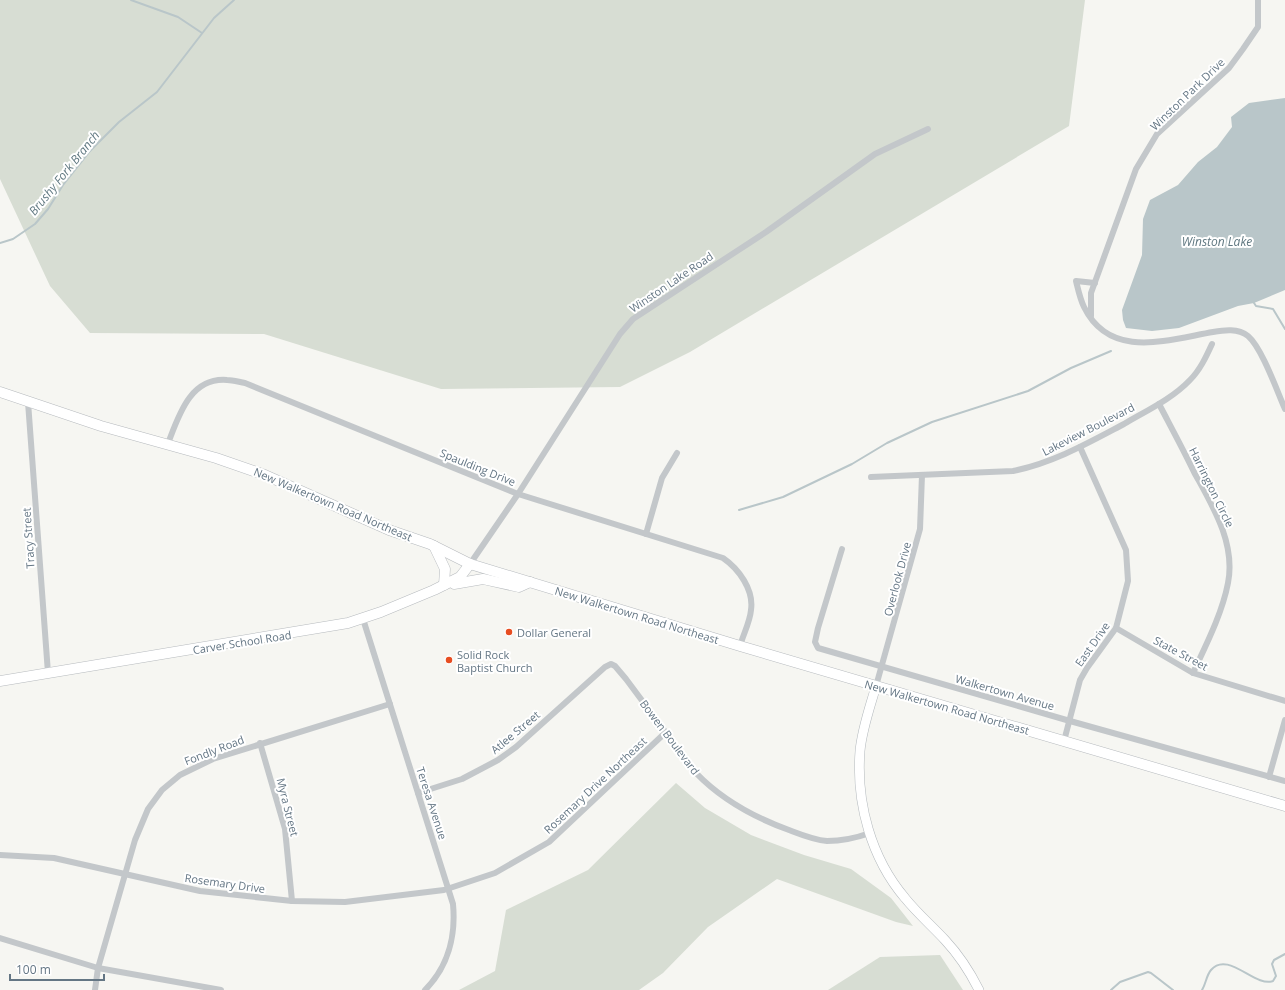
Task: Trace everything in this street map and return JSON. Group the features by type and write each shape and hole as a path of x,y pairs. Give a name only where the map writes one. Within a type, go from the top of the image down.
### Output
{"main road":[{"name":"New Walkertown Road Northeast","path":"0,392 100,426 167,446 216,458 265,475 389,530 434,546 470,564 740,646 1285,806"},
{"path":"434,546 445,569 444,585 483,579 519,587 530,582"},
{"name":"Carver School Road","path":"0,681 322,628 363,619 444,585 460,576 470,564"}],"street":[{"name":"Winston Park Drive","path":"1091,316 1091,294 1136,169 1158,134 1229,68 1243,49 1258,27 1258,0"},
{"name":"Winston Lake Road","path":"470,564 518,494 620,334 633,319 766,232 875,154 928,129"},
{"path":"1095,283 1076,281 1084,307 1091,316 1112,336 1130,343 1151,342 1227,330 1244,334 1251,339 1258,349 1285,409"},
{"name":"Lakeview Boulevard","path":"871,478 1012,471 1035,467 1080,447 1159,404 1189,381 1201,366 1212,344"},
{"name":"Spaulding Drive","path":"167,446 184,404 194,392 208,383 226,380 245,383 518,494 723,558 734,566 744,580 750,597 752,610 740,646"},
{"name":"Tracy Street","path":"28,402 48,673"},
{"name":"Harrington Circle","path":"1159,404 1211,503 1224,534 1230,558 1229,582 1221,606 1193,673"},
{"name":"East Drive","path":"1064,741 1080,680 1116,628 1128,581 1128,558 1117,528 1080,447"},
{"path":"646,534 662,478 678,453"},
{"name":"Overlook Drive","path":"876,686 920,529 922,475"},
{"name":"Walkertown Avenue","path":"842,550 818,628 816,645 821,649 1070,722 1285,781"},
{"name":"Teresa Avenue","path":"363,619 449,889 454,913 453,933 444,963 438,976 425,990"},
{"name":"State Street","path":"1116,628 1193,673 1285,701"},
{"name":"Bowen Boulevard","path":"611,664 615,666 626,679 665,733 701,778 720,795 747,812 804,836 819,840 842,840 870,833"},
{"name":"Atlee Street","path":"418,793 462,779 498,760 516,747 605,667 611,664"},
{"path":"876,686 862,741 860,764 861,793 870,833 881,861 898,890 955,950 969,971 979,990"},
{"name":"Fondly Road","path":"94,990 98,968 124,873 142,822 148,809 162,790 180,775 192,768 260,743 390,704"},
{"path":"1269,777 1285,720"},
{"name":"Rosemary Drive Northeast","path":"449,889 495,873 549,842 665,733"},
{"name":"Myra Street","path":"260,743 285,829 292,901"},
{"name":"Rosemary Drive","path":"0,855 54,858 200,891 292,901 345,902 449,889"},
{"path":"0,938 98,968 221,990"}],"shaded area":[{"path":"0,0 1085,0 1069,126 690,352 620,387 441,389 264,334 90,333 50,286 0,179"},
{"path":"676,783 705,808 751,835 804,855 851,869 891,898 913,926 896,922 777,879 708,927 663,973 639,990 459,990 495,971 506,910 588,870"},
{"path":"940,955 963,990 828,990 880,957"}],"water":[{"name":"Winston Lake","path":"1285,98 1285,290 1254,303 1238,306 1179,328 1152,331 1126,328 1122,310 1142,255 1143,219 1150,200 1178,185 1198,162 1217,147 1232,127 1231,117 1249,103"}],"waterway":[{"path":"131,0 178,17 202,33"},
{"name":"Brushy Fork Branch","path":"0,243 13,239 35,224 48,209 63,185 90,151 119,122 157,92 214,18 234,0"},
{"path":"1254,303 1256,306 1273,309 1285,329"},
{"path":"739,510 783,497 852,464 887,443 932,422 1028,391 1071,368 1111,351"},
{"path":"1202,990 1209,972 1218,965 1225,964 1266,982 1273,981 1276,976 1272,964 1274,960 1285,954"},
{"path":"1111,990 1120,982 1148,972 1173,990"}],"place":[{"name":"Dollar General","path":"509,632"},
{"name":"Solid Rock Baptist Church","path":"449,660"}]}
